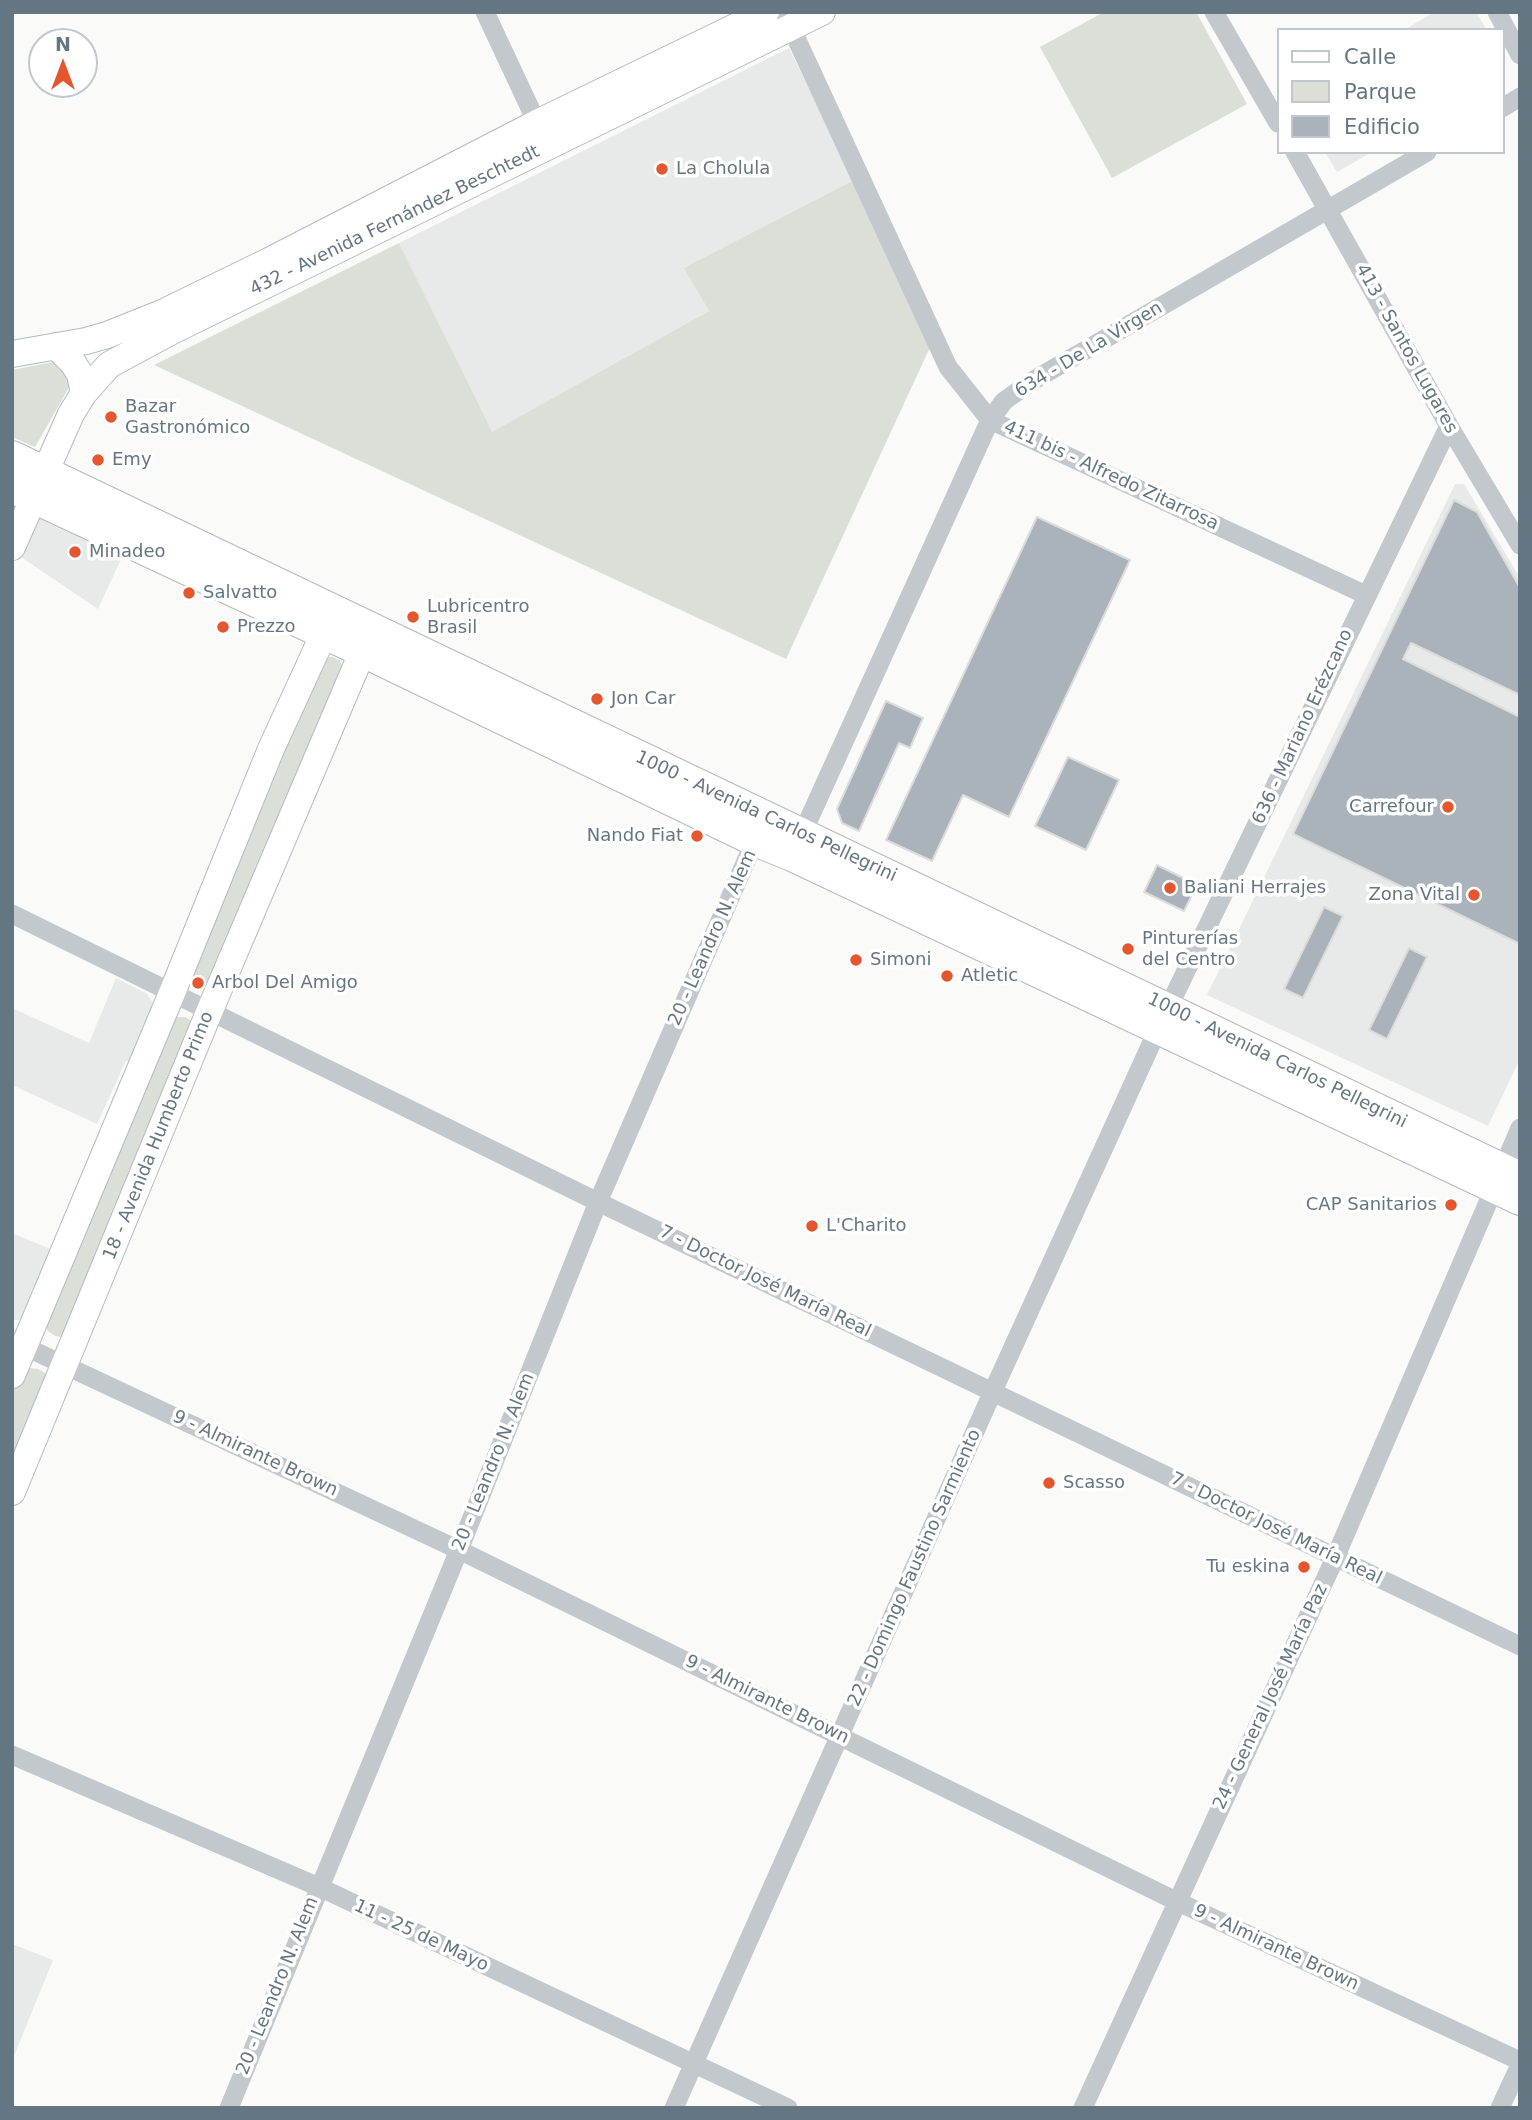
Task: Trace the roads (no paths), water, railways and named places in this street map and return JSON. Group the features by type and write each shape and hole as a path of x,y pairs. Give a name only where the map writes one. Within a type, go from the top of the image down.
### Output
{"main road":[{"name":"432 - Avenida Fernández Beschtedt","path":"12,354 107,335 162,313 270,261 537,123 766,12"},
{"name":"432 - Avenida Fernández Beschtedt","path":"12,547 30,486 84,393 109,365 788,20 822,12"},
{"path":"56,346 74,363 80,374 84,393"},
{"name":"1000 - Avenida Carlos Pellegrini","path":"12,456 30,486 368,639 760,830 797,845 1509,1183"},
{"path":"12,1375 18,1343 172,993 271,749 329,622"},
{"name":"18 - Avenida Humberto Primo","path":"12,1492 210,1010 368,639"}],"street":[{"path":"485,12 537,123"},
{"path":"1214,12 1276,120"},
{"path":"1497,12 1520,55"},
{"name":"411 bis - Alfredo Zitarrosa","path":"788,20 948,367 990,420 1366,595"},
{"path":"1504,107 1520,97"},
{"name":"413 - Santos Lugares","path":"1296,154 1449,426 1520,545"},
{"name":"634 - De La Virgen","path":"797,845 990,420 1004,401 1034,380 1424,154"},
{"name":"636 - Mariano Erézcano","path":"1163,1019 1449,426"},
{"name":"20 - Leandro N. Alem","path":"229,2108 459,1550 598,1202 760,830"},
{"name":"7 - Doctor José María Real","path":"12,914 598,1202 1520,1646"},
{"name":"22 - Domingo Faustino Sarmiento","path":"674,2108 993,1391 1163,1019"},
{"name":"24 - General José María Paz","path":"1083,2108 1509,1183 1520,1128"},
{"name":"9 - Almirante Brown","path":"18,1343 459,1550 1177,1902 1520,2063"},
{"name":"11 - 25 de Mayo","path":"12,1755 318,1887 788,2108"},
{"path":"1500,2108 1520,2063"}],"place":[{"name":"La Cholula","path":"662,169"},
{"name":"Bazar Gastronómico","path":"111,417"},
{"name":"Emy","path":"98,460"},
{"name":"Minadeo","path":"75,552"},
{"name":"Salvatto","path":"189,593"},
{"name":"Lubricentro Brasil","path":"413,617"},
{"name":"Prezzo","path":"223,627"},
{"name":"Jon Car","path":"597,699"},
{"name":"Carrefour","path":"1448,807"},
{"name":"Nando Fiat","path":"697,836"},
{"name":"Baliani Herrajes","path":"1170,888"},
{"name":"Zona Vital","path":"1474,895"},
{"name":"Pinturerías del Centro","path":"1128,949"},
{"name":"Simoni","path":"856,960"},
{"name":"Atletic","path":"947,976"},
{"name":"Arbol Del Amigo","path":"198,983"},
{"name":"CAP Sanitarios","path":"1451,1205"},
{"name":"L'Charito","path":"812,1226"},
{"name":"Scasso","path":"1049,1483"},
{"name":"Tu eskina","path":"1304,1567"}]}
